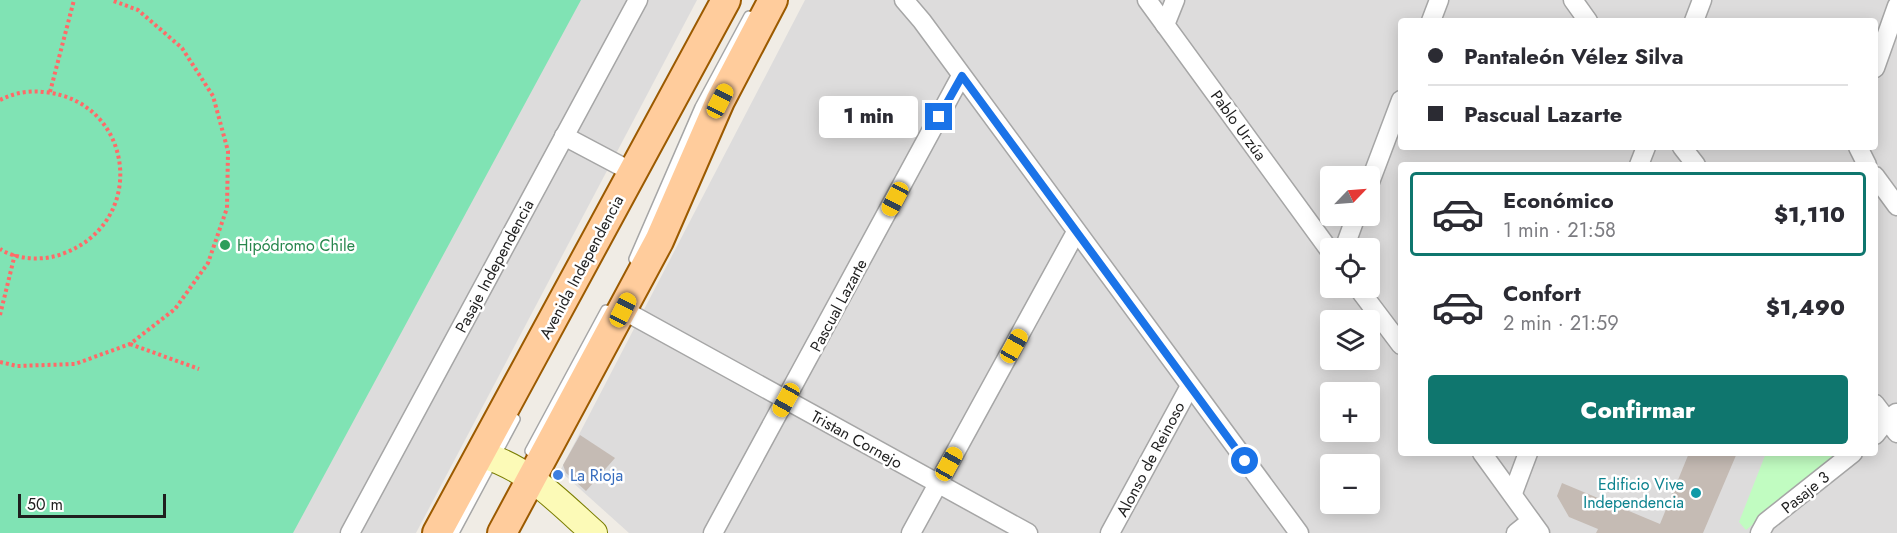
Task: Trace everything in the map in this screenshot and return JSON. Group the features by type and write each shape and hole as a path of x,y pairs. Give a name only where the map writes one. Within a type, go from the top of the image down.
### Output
{"main road":[{"name":"Avenida Independencia","path":"437,533 487,456 632,172 726,0"},
{"path":"502,533 522,476 674,208 763,4"},
{"path":"487,456 522,476 594,533"}],"street":[{"name":"Pasaje Independencia","path":"350,533 638,0"},
{"path":"904,0 1299,533"},
{"name":"Pablo Urzúa","path":"1147,0 1321,238"},
{"path":"1165,25 1175,0"},
{"path":"1432,18 1439,0"},
{"path":"1573,0 1586,18"},
{"path":"1695,18 1702,0"},
{"path":"1878,60 1897,6"},
{"name":"Pascual Lazarte","path":"713,533 962,76"},
{"path":"1376,166 1398,108"},
{"path":"564,136 632,172"},
{"path":"1878,180 1897,206"},
{"path":"911,533 1076,232"},
{"path":"1366,298 1398,341"},
{"name":"Tristan Cornejo","path":"617,305 1028,533"},
{"name":"Alonso de Reinoso","path":"1110,533 1190,386"},
{"path":"1878,407 1894,422 1878,433"},
{"path":"1484,456 1536,527 1516,533"},
{"path":"1513,493 1527,456"},
{"name":"Pasaje 3","path":"1760,533 1766,522 1849,456"}],"lane":[{"path":"630,266 707,92 763,4"},
{"path":"454,533 487,456 519,411"}],"path":[{"path":"50,92 74,0"},
{"path":"0,362 17,366 75,364 130,344 175,309 208,263 227,208 228,151 213,96 182,48 138,10 111,0"},
{"path":"0,100 9,95 33,90 58,93 81,103 100,119 114,140 121,164 120,189 112,213 98,234 78,249 54,257 28,258 0,249"},
{"path":"0,315 15,254"},
{"path":"130,344 199,369"}],"shaded area":[{"path":"579,0 697,0 416,533 287,533"},
{"path":"805,0 1897,0 1897,533 629,533 560,471"}],"green space":[{"name":"Hipódromo Chile","path":"0,0 581,0 293,533 0,533"},
{"path":"1765,456 1837,456 1746,530 1739,522"}],"building":[{"path":"580,435 615,458 586,491 566,473 563,465"},
{"path":"1688,456 1736,456 1703,533 1596,533 1598,529 1569,517 1557,496 1562,483 1660,524"}],"place":[{"name":"Hipódromo Chile","path":"225,245"},
{"name":"La Rioja","path":"558,475"},
{"name":"Edificio Vive Independencia","path":"1696,493"}],"route":[{"path":"939,117 962,76 1245,461"}]}
